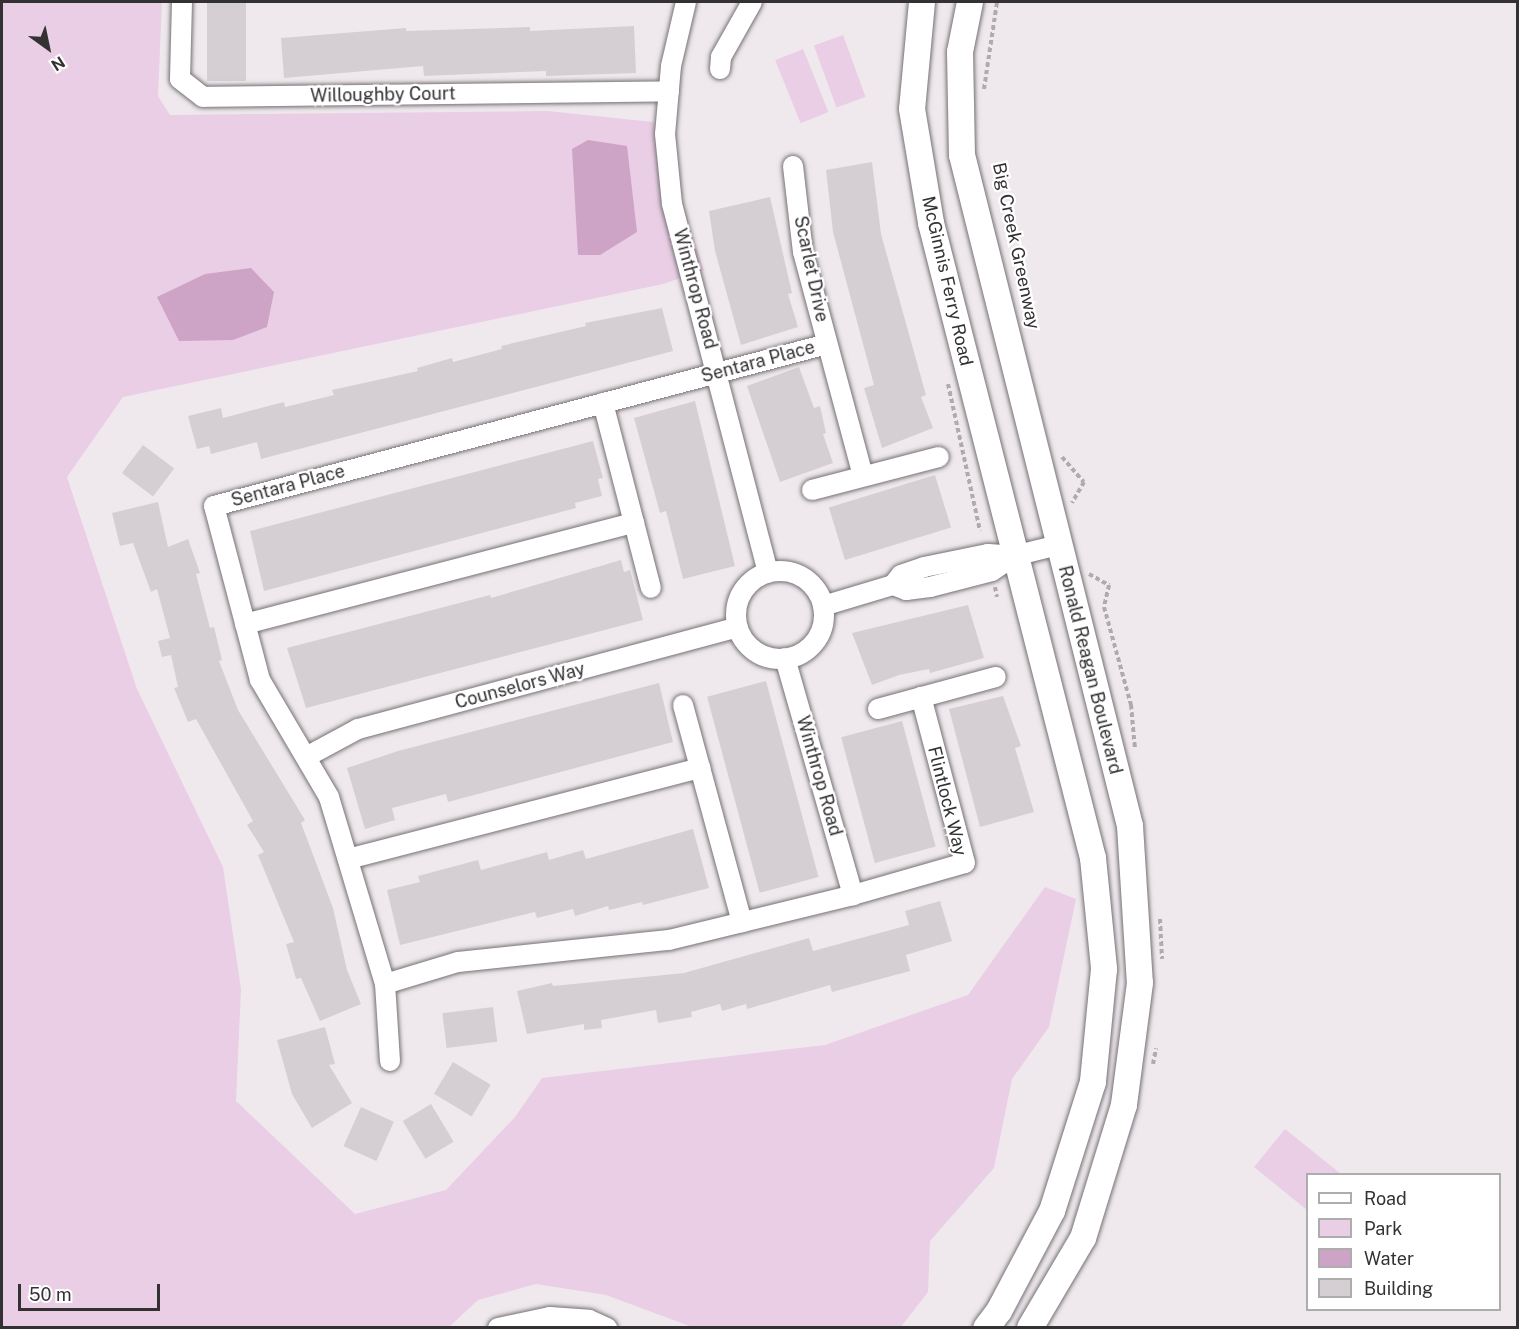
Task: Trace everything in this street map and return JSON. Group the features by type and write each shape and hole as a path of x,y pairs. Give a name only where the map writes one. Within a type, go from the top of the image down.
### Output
{"main road":[{"name":"McGinnis Ferry Road","path":"922,2 914,121 931,223 1014,556"},
{"name":"Ronald Reagan Boulevard","path":"970,2 960,52 962,155 1130,825 1140,983 1124,1105 1083,1238 1030,1328"},
{"path":"986,1328 999,1311 1052,1211 1094,1082 1104,969 1093,858 1014,556"}],"street":[{"name":"Willoughby Court","path":"182,2 180,79 203,96 669,92"},
{"name":"Winthrop Road","path":"686,2 669,92 665,134 672,204 768,573"},
{"path":"720,69 721,57 752,2"},
{"name":"Scarlet Drive","path":"793,166 803,252 864,476"},
{"name":"Sentara Place","path":"390,1061 385,984 330,797 260,680 214,506 827,344"},
{"path":"603,403 651,588"},
{"path":"812,490 939,457"},
{"path":"246,624 634,523"},
{"path":"823,606 893,585 906,590 930,587 992,571 1014,556 1058,545"},
{"path":"783,571 804,578 823,606 817,638 801,653 785,658 756,652 738,627 736,611 744,589 768,573 783,571"},
{"name":"Counselors Way","path":"306,757 358,729 738,627"},
{"name":"Winthrop Road","path":"785,658 854,895"},
{"path":"878,709 996,677"},
{"name":"Flintlock Way","path":"854,895 965,863 921,697"},
{"path":"683,705 742,922"},
{"path":"348,859 700,768"},
{"path":"385,984 459,962 669,940 854,895"},
{"path":"498,1328 589,1320 607,1328"}],"path":[{"path":"982,99 997,2"},
{"path":"1059,450 1063,461 1084,482"}],"green space":[{"path":"2,2 162,2 158,96 170,115 548,111 653,122 704,270 663,284 123,397 67,477 137,689 223,867 241,989 236,1101 355,1214 446,1190 515,1117 542,1078 825,1045 968,995 1045,887 1076,899 1049,1027 1012,1079 994,1168 930,1241 928,1292 900,1328 692,1327 606,1295 536,1284 478,1300 449,1327 2,1328"},
{"path":"843,35 866,97 836,108 814,46"},
{"path":"803,49 828,112 801,123 775,60"},
{"path":"1285,1129 1340,1173 1306,1173 1306,1209 1254,1167"}],"water":[{"path":"588,140 627,146 637,232 600,255 578,255 572,149"},
{"path":"251,268 274,292 267,327 233,340 179,341 157,297 205,274"}],"building":[{"path":"207,2 246,2 246,81 207,81"},
{"path":"634,26 636,73 546,76 546,71 424,76 423,66 284,78 281,38 406,28 406,31 530,27 530,31"},
{"path":"872,162 881,234 926,395 921,397 933,428 882,448 864,388 874,385 833,232 826,170"},
{"path":"770,197 792,293 788,294 798,327 741,345 715,251 709,211"},
{"path":"662,308 673,351 261,459 257,442 211,454 209,446 197,449 188,416 221,408 223,418 284,402 285,407 334,395 332,390 418,371 417,368 452,358 453,362 502,349 501,346 586,326 585,323"},
{"path":"799,367 814,408 820,406 826,433 823,434 833,463 780,482 747,386"},
{"path":"695,401 735,566 683,579 666,511 660,513 634,418"},
{"path":"593,441 603,478 598,479 602,496 575,503 576,508 264,591 250,531"},
{"path":"143,445 174,468 153,496 122,473"},
{"path":"935,475 951,528 845,560 829,507"},
{"path":"158,502 168,547 188,539 200,573 196,574 210,628 214,627 222,660 219,661 238,710 305,820 301,823 333,908 347,970 361,1004 320,1021 301,978 296,979 286,944 294,942 258,855 264,852 247,825 253,821 196,719 188,722 174,688 178,687 171,655 162,657 158,641 170,638 157,589 151,592 133,543 120,546 112,513"},
{"path":"621,560 624,572 630,570 643,620 306,708 287,648 490,595 491,598"},
{"path":"968,605 984,658 930,673 929,669 899,675 872,685 852,633"},
{"path":"766,681 819,877 760,893 707,697"},
{"path":"659,683 673,742 448,802 446,794 392,808 395,820 365,829 347,768 398,751"},
{"path":"1003,696 1021,746 1015,748 1034,812 980,827 949,709"},
{"path":"902,721 936,847 875,863 841,737"},
{"path":"693,829 709,888 643,905 642,902 609,910 608,906 575,916 573,909 537,918 535,912 400,945 387,890 420,882 418,876 478,860 481,870 547,852 549,860 583,850 586,859"},
{"path":"940,901 952,941 906,955 910,971 832,992 830,985 747,1009 746,1004 722,1011 720,1004 691,1012 692,1017 658,1023 656,1010 601,1020 602,1028 584,1030 584,1024 527,1034 517,991 552,983 553,986 684,973 809,938 813,951 909,925 905,911"},
{"path":"493,1007 497,1042 447,1048 442,1013"},
{"path":"325,1027 335,1064 329,1065 352,1103 312,1128 292,1094 277,1040"},
{"path":"453,1062 491,1085 472,1116 434,1094"},
{"path":"431,1104 454,1142 425,1159 403,1121"},
{"path":"361,1107 394,1122 376,1161 344,1146"}]}
